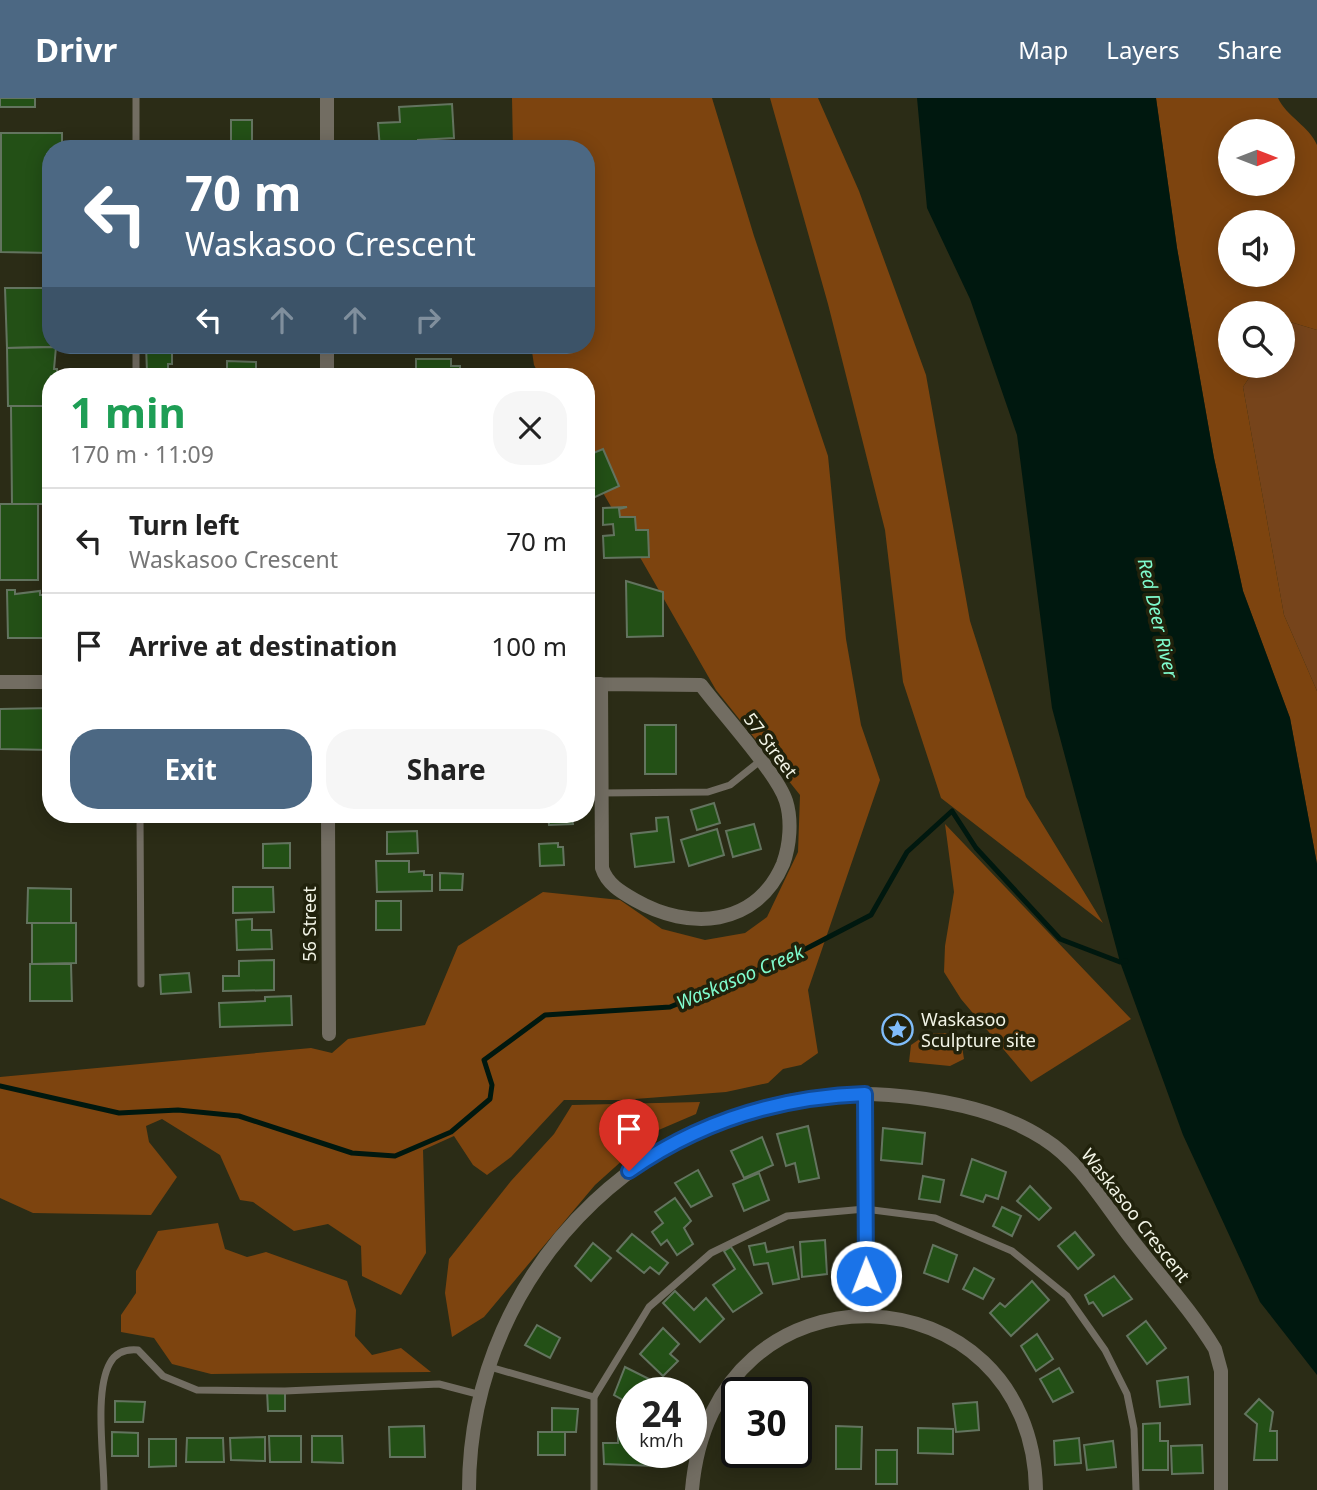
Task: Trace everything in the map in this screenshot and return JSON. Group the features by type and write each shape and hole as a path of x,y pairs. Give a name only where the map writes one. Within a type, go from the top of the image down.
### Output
{"street":[{"path":"327,98 327,140"},
{"path":"0,682 42,682"},
{"name":"57 Street","path":"595,684 701,685 760,761 787,802 790,831 784,860 774,882 755,903 736,913 715,919 691,920 665,914 608,882 602,868 601,793 595,700"},
{"name":"56 Street","path":"328,823 329,1034"},
{"path":"865,1094 866,1314"},
{"name":"Waskasoo Crescent","path":"469,1490 471,1444 481,1395 489,1366 515,1304 543,1258 596,1197 629,1171 702,1129 754,1109 819,1096 865,1094 928,1099 985,1113 1044,1139 1074,1166 1215,1349 1221,1371 1221,1490"},
{"path":"692,1490 696,1458 711,1410 739,1371 778,1339 804,1327 866,1314 914,1323 937,1333 961,1345 1000,1378 1028,1430 1036,1467 1036,1490"}],"lane":[{"path":"136,98 136,140"},
{"path":"601,793 708,792 730,785 760,761"},
{"path":"140,823 141,984"},
{"path":"594,1490 594,1397 649,1307 710,1253 787,1216 865,1209 935,1218 948,1223 1012,1251 1067,1296 1105,1350 1128,1394 1134,1429 1136,1490"},
{"path":"104,1490 103,1389 110,1361 120,1352 129,1349 138,1350 163,1376 197,1390 285,1391 439,1384 481,1395"},
{"path":"489,1366 594,1397"}],"shaded area":[{"path":"512,98 712,98 754,236 828,456 846,639 861,725 880,780 808,990 818,1053 801,1065 783,1069 768,1083 726,1092 622,1100 564,1100 511,1157 487,1175 473,1165 454,1136 423,1150 426,1253 401,1295 362,1276 361,1246 328,1224 294,1231 253,1202 240,1200 220,1155 162,1119 146,1126 149,1142 177,1177 151,1215 33,1213 0,1198 0,1077 311,1048 332,1053 348,1039 425,1025 458,946 543,892 620,900 662,929 705,940 745,933 767,917 798,852 800,795 716,690 595,479 595,368 536,368 534,365 532,354 595,354 595,140 513,140"},
{"path":"770,98 818,98 859,191 926,375 970,621 1026,797 1103,923 941,798 903,682 885,530 828,304"},
{"path":"1156,98 1278,98 1287,111 1309,132 1317,145 1317,330 1295,323 1295,301 1218,301 1218,378 1249,378 1243,387 1284,615 1317,691 1317,864 1290,718 1243,591 1214,458 1177,248"},
{"path":"1295,323 1317,330 1317,691 1284,615 1243,387 1249,378 1295,378"},
{"path":"945,824 1131,1019 1031,1082 961,999 944,972 945,946 954,892"},
{"path":"945,1033 961,1040 964,1059 950,1066 909,1062 911,1045 927,1034"},
{"path":"700,1102 696,1114 654,1132 595,1185 484,1317 452,1337 445,1293 449,1259 511,1181 554,1134 572,1105"},
{"path":"218,1223 225,1249 247,1257 266,1252 347,1281 356,1310 355,1336 372,1355 401,1348 431,1372 211,1374 172,1364 154,1338 121,1332 121,1315 136,1293 136,1271 158,1231"}],"water":[{"name":"Red Deer River","path":"917,98 1156,98 1177,248 1214,458 1243,591 1290,718 1317,864 1317,1375 1260,1302 1183,1135 1120,962 1052,708 1017,435 970,299 927,208"}],"building":[{"path":"0,98 35,98 35,107 0,107"},
{"path":"452,104 454,138 379,140 378,123 400,122 399,107"},
{"path":"231,120 252,120 252,140 231,140"},
{"path":"1,133 62,133 62,140 42,140 42,253 1,252"},
{"path":"5,288 42,288 42,347 7,348"},
{"path":"42,347 42,354 55,354 54,368 42,368 42,406 8,406 7,348"},
{"path":"146,354 172,354 172,364 168,364 168,368 147,368"},
{"path":"416,359 451,359 451,366 460,366 460,368 416,368"},
{"path":"227,361 256,362 256,368 227,368"},
{"path":"11,406 42,406 42,504 12,504"},
{"path":"603,449 619,486 595,497 595,452"},
{"path":"0,504 38,504 38,580 0,580"},
{"path":"627,507 619,509 620,517 635,517 636,530 648,530 649,557 604,558 603,536 614,535 613,524 603,525 603,508"},
{"path":"626,581 663,592 663,636 627,637"},
{"path":"7,590 15,590 15,594 40,591 42,638 8,638"},
{"path":"42,708 42,750 0,749 0,709"},
{"path":"645,725 676,725 676,774 645,774"},
{"path":"714,803 720,823 697,830 691,810"},
{"path":"668,817 674,862 635,867 631,834 657,831 656,818"},
{"path":"549,823 573,824 549,825"},
{"path":"754,824 761,849 733,857 726,831"},
{"path":"717,829 724,855 689,866 681,840"},
{"path":"417,831 418,853 387,854 387,832"},
{"path":"290,843 290,868 263,868 263,844"},
{"path":"558,843 558,847 563,847 564,865 540,866 539,844"},
{"path":"376,861 409,861 409,872 424,871 424,875 432,875 432,891 377,892"},
{"path":"440,873 463,874 462,890 440,890"},
{"path":"233,887 273,887 274,912 233,913"},
{"path":"28,888 71,889 71,923 27,923"},
{"path":"376,901 401,901 401,930 376,930"},
{"path":"252,919 252,930 271,930 272,949 237,950 236,920"},
{"path":"32,923 76,923 76,963 32,964"},
{"path":"274,960 274,990 223,991 223,976 239,976 239,961"},
{"path":"30,964 71,964 72,1001 30,1001"},
{"path":"189,973 191,992 161,994 160,975"},
{"path":"291,996 292,1025 220,1027 219,1003 265,1001 265,997"},
{"path":"808,1126 819,1178 799,1182 795,1163 786,1166 777,1134"},
{"path":"883,1128 925,1133 922,1164 881,1160"},
{"path":"762,1137 773,1165 744,1178 731,1151"},
{"path":"972,1159 1006,1172 998,1199 986,1195 983,1202 961,1195"},
{"path":"698,1170 712,1196 691,1207 675,1183"},
{"path":"759,1173 769,1200 744,1211 733,1184"},
{"path":"923,1176 944,1180 940,1202 919,1199"},
{"path":"1030,1186 1051,1208 1039,1220 1017,1201"},
{"path":"675,1198 691,1221 684,1228 693,1244 677,1255 667,1240 661,1245 652,1232 663,1223 655,1212"},
{"path":"1002,1207 1021,1216 1012,1236 993,1226"},
{"path":"1075,1232 1094,1255 1078,1269 1058,1246"},
{"path":"632,1234 668,1263 659,1274 650,1267 644,1273 617,1251"},
{"path":"825,1240 827,1274 802,1277 800,1242"},
{"path":"593,1243 611,1258 591,1281 575,1266"},
{"path":"765,1243 767,1252 793,1247 799,1279 773,1284 768,1263 754,1265 749,1246"},
{"path":"933,1245 957,1255 948,1282 924,1273"},
{"path":"731,1247 762,1293 733,1312 713,1285 735,1269 724,1251"},
{"path":"974,1268 994,1279 983,1299 963,1289"},
{"path":"1114,1276 1132,1299 1103,1316 1093,1302 1089,1304 1085,1295"},
{"path":"1032,1281 1049,1300 1011,1336 990,1313 1000,1303 1005,1307"},
{"path":"675,1291 694,1310 706,1298 724,1319 700,1342 663,1303"},
{"path":"1146,1321 1166,1348 1147,1364 1127,1336"},
{"path":"537,1325 560,1338 550,1358 525,1345"},
{"path":"663,1328 679,1344 670,1354 678,1361 663,1376 640,1354"},
{"path":"1037,1334 1053,1359 1036,1371 1021,1346"},
{"path":"625,1367 645,1377 621,1377"},
{"path":"1059,1368 1073,1392 1053,1402 1040,1379"},
{"path":"1188,1377 1190,1404 1160,1407 1157,1381"},
{"path":"267,1390 285,1391 285,1411 268,1411"},
{"path":"1259,1399 1273,1412 1270,1431 1277,1431 1277,1460 1254,1460 1257,1424 1245,1414"},
{"path":"115,1401 145,1402 143,1422 115,1422"},
{"path":"977,1402 979,1430 956,1432 953,1404"},
{"path":"552,1408 578,1409 576,1432 552,1432"},
{"path":"1160,1423 1160,1441 1168,1441 1168,1470 1143,1470 1143,1424"},
{"path":"424,1426 425,1457 390,1457 389,1427"},
{"path":"836,1426 862,1427 861,1469 836,1469"},
{"path":"918,1428 953,1429 953,1454 918,1453"},
{"path":"112,1432 138,1433 138,1456 112,1456"},
{"path":"538,1432 565,1432 565,1455 538,1455"},
{"path":"269,1436 301,1436 301,1462 270,1462"},
{"path":"312,1436 342,1436 343,1463 312,1462"},
{"path":"265,1437 265,1461 231,1460 230,1438"},
{"path":"187,1438 223,1438 224,1462 186,1462"},
{"path":"1079,1438 1081,1463 1055,1465 1054,1441"},
{"path":"149,1439 176,1439 176,1466 149,1467"},
{"path":"1113,1441 1116,1467 1087,1470 1084,1445"},
{"path":"603,1443 616,1443 616,1464 604,1464"},
{"path":"1202,1445 1203,1473 1172,1474 1171,1446"},
{"path":"876,1450 897,1450 897,1484 876,1484"}],"waterway":[{"name":"Waskasoo Creek","path":"0,1086 119,1113 178,1110 239,1116 352,1153 395,1156 451,1132 490,1099 492,1085 484,1060 545,1015 670,1007 794,955 871,915 907,852 952,811 976,848 1060,939 1120,962 1126,961"}],"place":[{"name":"Waskasoo Sculpture site","path":"898,1029"}],"route":[{"path":"629,1171 702,1129 754,1109 819,1096 865,1094 866,1276"}]}
